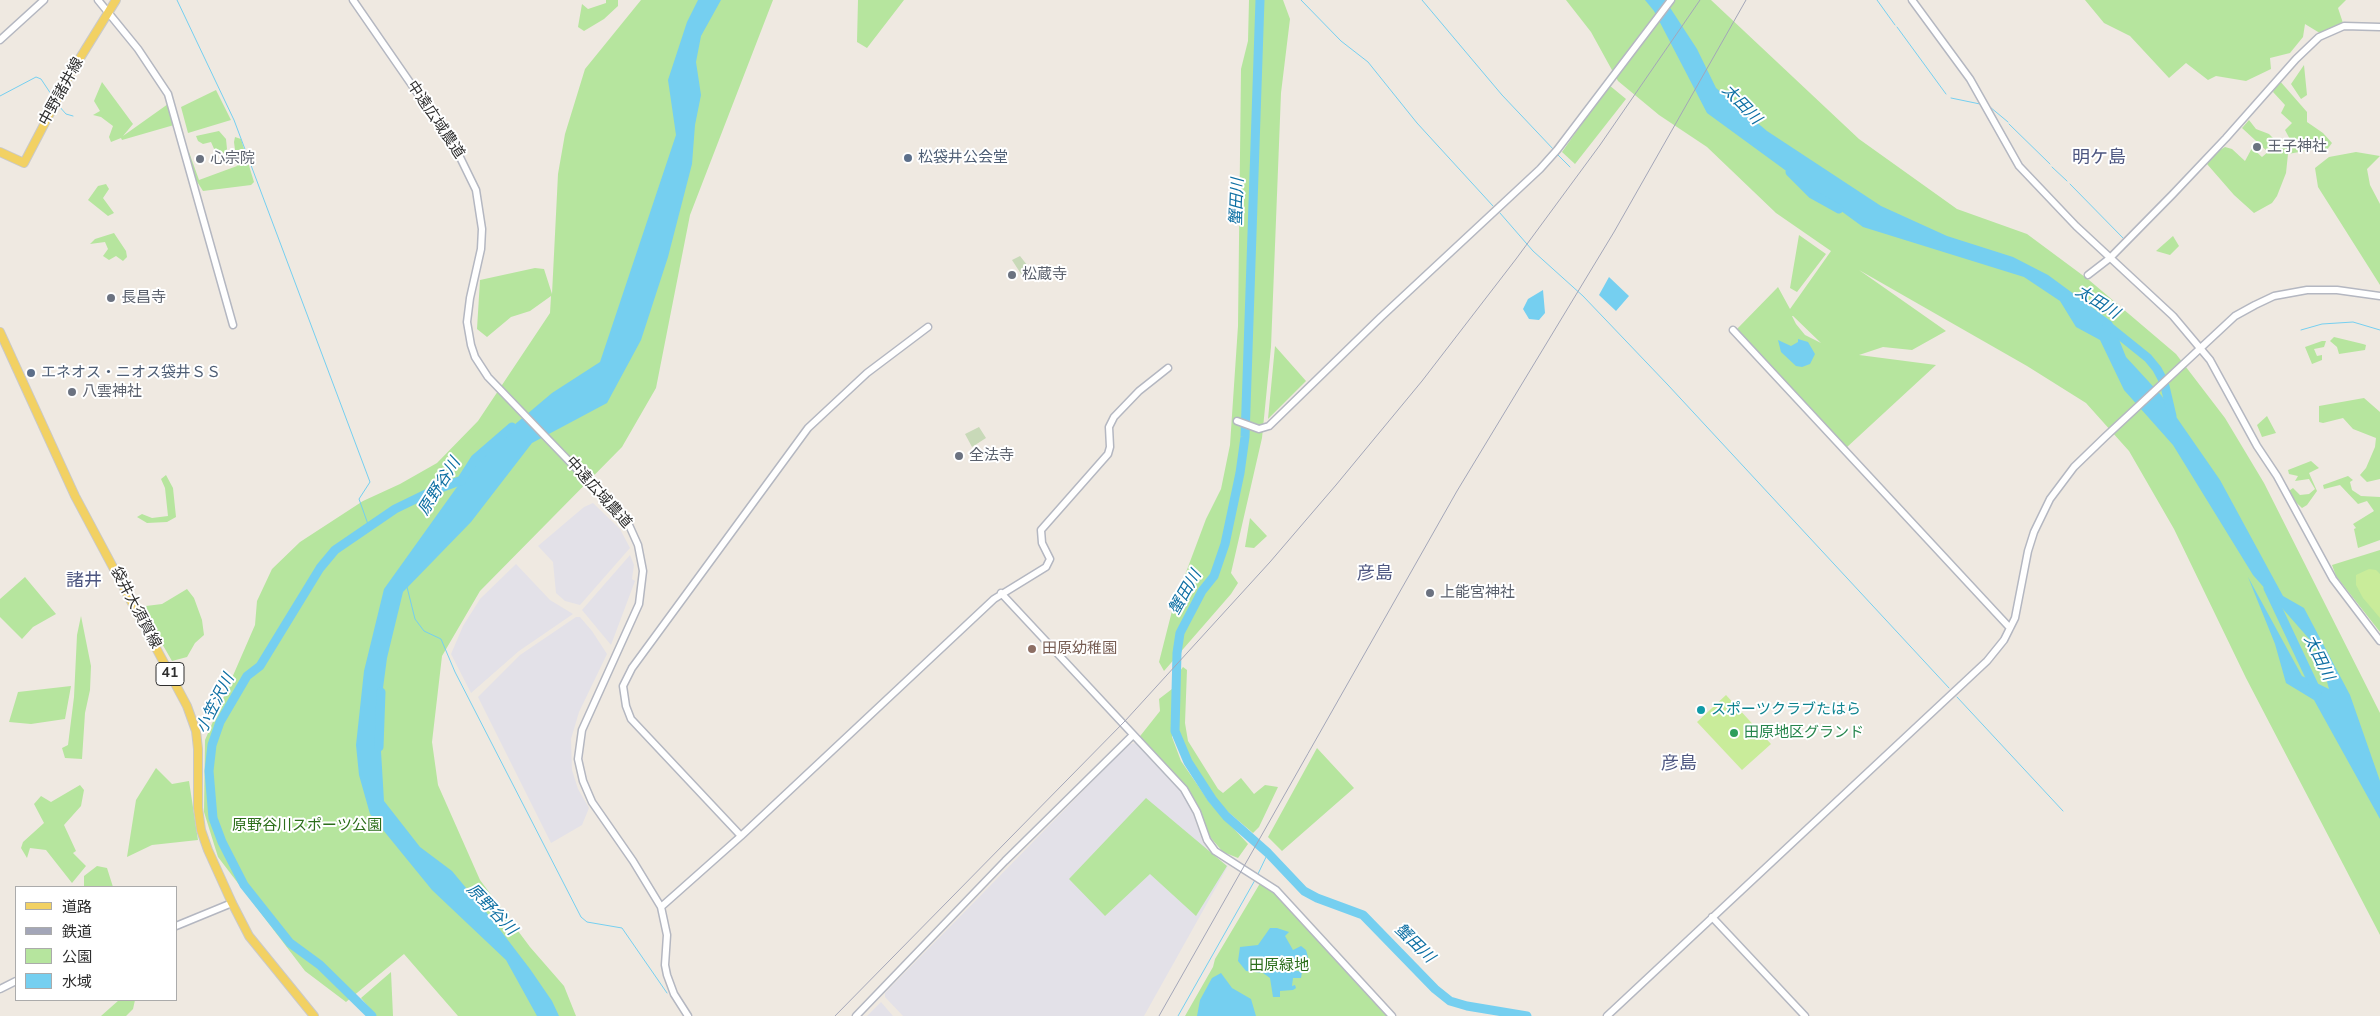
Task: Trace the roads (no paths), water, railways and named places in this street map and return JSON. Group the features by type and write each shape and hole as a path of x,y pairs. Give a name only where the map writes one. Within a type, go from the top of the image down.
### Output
{"main road":[{"name":"中野諸井線","path":"0,152 24,163 72,71 116,0"},
{"name":"袋井大須賀線","path":"0,332 75,496 187,706 196,730 198,748 198,808 201,830 232,903 249,936 314,1016"}],"street":[{"path":"0,40 44,0"},
{"path":"98,0 146,59 168,94 232,325"},
{"name":"中遠広域農道","path":"353,0 456,149 472,179 479,203 482,229 480,262 468,311 468,332 475,357 488,377 503,394 622,515 634,533 641,553 643,582 639,604 582,730 579,748 580,768 584,787 592,802 633,861 661,907 667,936 665,965 667,975 674,994 688,1016"},
{"path":"1237,421 1259,429 1269,426 1381,317 1540,168 1557,150 1671,0"},
{"path":"1912,0 1970,79 2019,166 2110,258 2173,316 2201,348 2225,384 2332,578 2380,641"},
{"path":"2088,275 2110,258 2226,138 2319,37 2344,26 2380,27"},
{"path":"1607,1016 1987,661 2010,628 2021,594 2028,551 2046,507 2064,479 2183,364 2235,316 2274,296 2320,289 2380,296"},
{"path":"741,836 631,719 626,706 623,686 632,668 808,428 867,373 928,327"},
{"path":"1732,330 2010,628"},
{"path":"661,907 741,836 800,779 1001,594 1032,577 1049,564 1050,559 1042,542 1041,530 1108,454 1110,447 1109,427 1114,417 1139,391 1168,368"},
{"path":"1001,594 1184,789 1215,851 1262,880 1288,902 1392,1016"},
{"path":"856,1016 1005,861 1133,735"},
{"path":"178,925 232,903"},
{"path":"1712,917 1805,1016"},
{"path":"0,989 15,982"}],"water":[{"path":"698,0 721,0 701,36 696,62 701,95 695,125 692,164 668,257 641,340 607,403 532,443 471,522 403,592 387,658 379,718 384,801 420,847 452,871 491,918 530,969 552,1001 559,1016 537,1016 506,960 432,890 370,814 359,775 356,745 364,671 384,589 467,473 494,442 552,393 600,362 676,135 668,80 687,22"},
{"path":"1645,0 1665,0 1697,49 1716,88 1767,131 1881,206 1947,236 2013,257 2048,275 2112,322 2126,357 2161,395 2220,480 2283,596 2304,608 2350,695 2380,781 2380,819 2314,700 2286,683 2275,644 2248,577 2302,676 2329,689 2318,649 2253,575 2173,445 2124,390 2100,340 2076,327 2060,301 2024,277 1863,227 1707,113 1654,11"},
{"path":"1609,277 1629,296 1616,311 1599,295"},
{"path":"1543,290 1545,313 1539,320 1529,319 1523,309 1528,299"},
{"path":"1798,339 1808,342 1815,354 1810,364 1802,367 1796,366 1781,352 1778,340 1791,346 1798,342"},
{"path":"1270,928 1289,932 1285,936 1293,950 1301,946 1306,950 1308,957 1307,962 1303,962 1303,957 1295,958 1294,970 1302,972 1301,978 1293,978 1292,986 1295,985 1296,988 1280,991 1280,997 1273,997 1270,978 1263,973 1246,971 1238,961 1240,947 1258,945"},
{"path":"1221,973 1232,988 1251,999 1256,1016 1197,1016 1200,1000 1212,978"}],"waterway":[{"path":"177,0 234,120 370,482 359,499 369,527"},
{"name":"蟹田川","path":"1260,0 1245,437 1240,473 1225,544 1214,576 1202,591 1180,633 1177,653 1175,731 1188,762 1212,799 1226,816 1268,853 1304,891 1317,898 1363,915 1435,989 1450,1001 1467,1006 1527,1016"},
{"path":"1301,0 1341,41 1368,62 1417,123 1493,206"},
{"path":"1422,0 1502,95 1554,150"},
{"path":"1877,0 1895,25"},
{"path":"1897,27 1946,94"},
{"path":"0,96 36,77 41,79 53,97"},
{"path":"1951,98 1980,104"},
{"path":"58,105 66,114 73,116"},
{"path":"1990,107 2008,122"},
{"path":"2009,124 2050,164"},
{"path":"1556,153 1570,167"},
{"path":"2052,167 2067,181"},
{"name":"太田川","path":"1790,172 1812,194 1839,209"},
{"path":"2070,184 2123,238"},
{"path":"1500,213 1533,251 1583,296 1668,385 1949,688"},
{"path":"2301,330 2322,324 2353,322 2380,330"},
{"name":"太田川","path":"2107,325 2148,358 2157,369 2164,382 2172,416"},
{"name":"原野谷川","path":"461,481 475,459 512,427"},
{"name":"小笠沢川","path":"372,1016 320,965 290,943 244,885 222,842 213,818 209,771 212,745 220,722 247,676 260,666 320,568 335,550 395,509 430,492 462,480"},
{"path":"407,587 415,619 424,631 441,639 455,672 581,917 587,922 622,928 667,993"},
{"name":"太田川","path":"2268,588 2317,692"},
{"name":"原野谷川","path":"379,747 381,692"},
{"path":"1957,697 2063,811"},
{"path":"1257,876 1268,853"},
{"path":"1178,1016 1255,880"}],"railway":[{"path":"835,1016 1125,721 1270,562 1336,485 1422,381 1516,259 1600,145 1700,0"},
{"path":"1159,1016 1457,491 1614,232 1746,0"}],"place":[{"name":"王子神社","path":"2257,147"},
{"name":"松袋井公会堂","path":"908,158"},
{"name":"心宗院","path":"200,159"},
{"name":"松蔵寺","path":"1012,275"},
{"name":"長昌寺","path":"111,298"},
{"name":"エネオス・ニオス袋井ＳＳ","path":"31,373"},
{"name":"八雲神社","path":"72,392"},
{"name":"全法寺","path":"959,456"},
{"name":"上能宮神社","path":"1430,593"},
{"name":"田原幼稚園","path":"1032,649"},
{"name":"スポーツクラブたはら","path":"1701,710"},
{"name":"田原地区グランド","path":"1734,733"}],"district":[{"name":"明ケ島","path":"2099,159"},
{"name":"彦島","path":"1375,575"},
{"name":"諸井","path":"84,582"},
{"name":"彦島","path":"1679,765"}],"park label":[{"name":"原野谷川スポーツ公園","path":"307,826"},
{"name":"田原緑地","path":"1279,966"}]}
